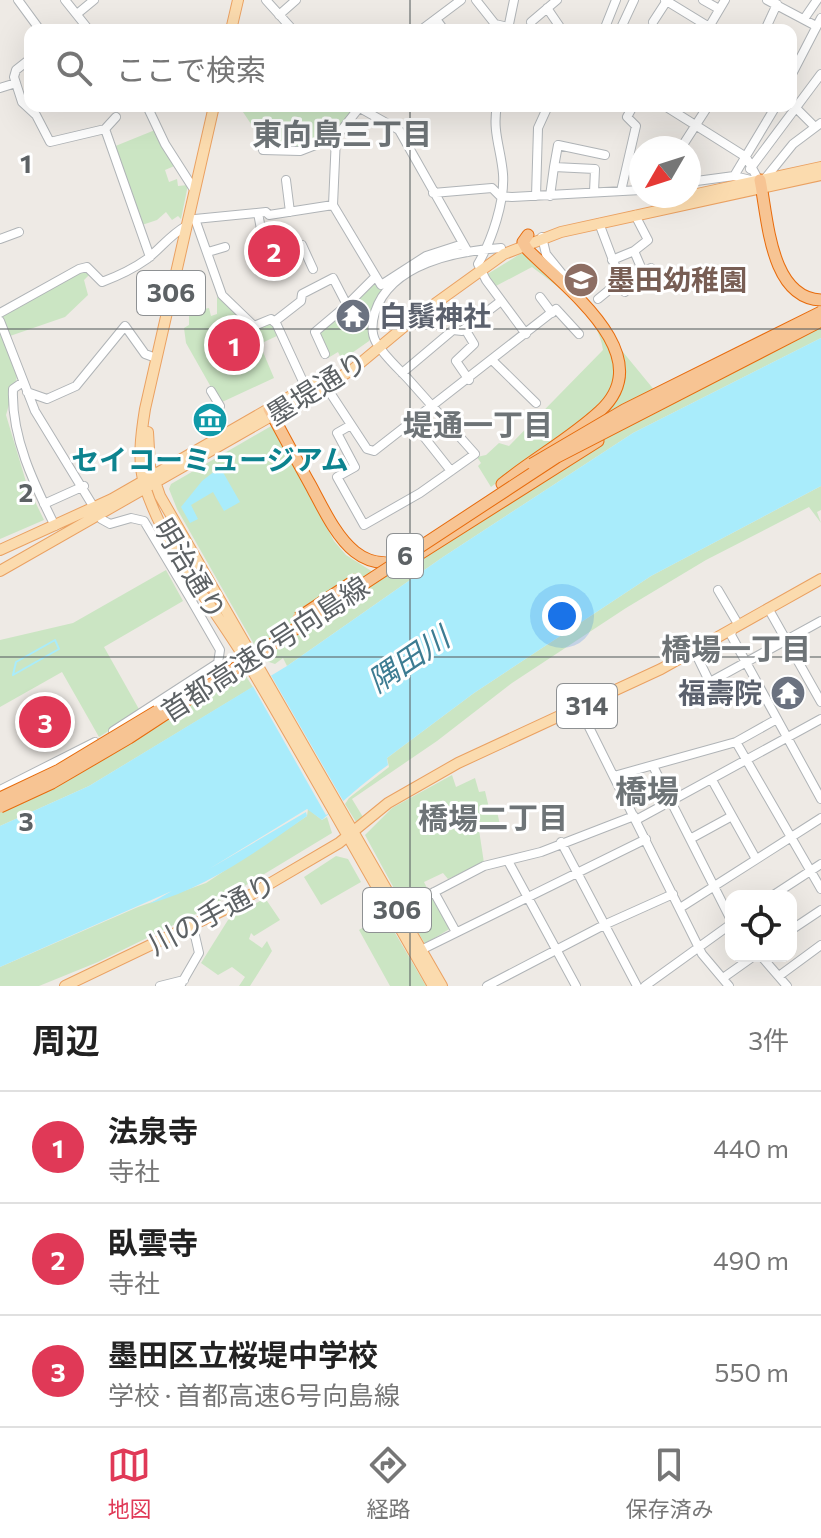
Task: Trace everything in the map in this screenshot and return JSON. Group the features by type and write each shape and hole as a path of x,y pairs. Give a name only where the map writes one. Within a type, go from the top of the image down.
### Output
{"highway":[{"path":"761,184 785,280 797,293 821,300"},
{"path":"502,484 599,412 616,389 619,372 613,344 590,310 527,245"},
{"name":"首都高速6号向島線","path":"0,798 125,732 502,484 624,410 821,312"},
{"name":"首都高速6号向島線","path":"0,807 52,783 129,738 557,457 821,322"},
{"path":"273,417 341,539 361,557 388,564 421,553 576,454 705,379"}],"main road":[{"path":"232,24 238,0"},
{"path":"239,24 244,0"},
{"name":"明治通り","path":"213,112 150,419 149,483 211,586 433,986"},
{"name":"明治通り","path":"219,112 156,358 142,428 149,483 195,595 255,668"},
{"name":"墨堤通り","path":"0,571 97,512 273,417 325,385 501,248 527,245 821,167"},
{"name":"墨堤通り","path":"479,267 542,237 761,184 821,175"},
{"name":"墨堤通り","path":"273,417 306,388 378,345"},
{"name":"墨堤通り","path":"0,550 97,512"},
{"name":"314","path":"351,836 388,803 458,763 580,709 821,579"},
{"name":"明治通り","path":"351,836 442,986"},
{"name":"川の手通り","path":"65,986 193,927 351,836"}],"street":[{"path":"18,0 36,24"},
{"path":"65,0 84,24"},
{"path":"77,14 94,0"},
{"path":"266,0 287,24"},
{"path":"279,15 296,0"},
{"path":"429,24 461,0"},
{"path":"476,0 495,24"},
{"path":"509,24 514,0"},
{"path":"531,22 557,0"},
{"path":"606,24 616,0"},
{"path":"623,24 634,0"},
{"path":"703,0 719,9"},
{"path":"708,24 725,0"},
{"path":"767,0 817,29"},
{"path":"804,19 817,0"},
{"path":"653,22 666,1 701,24"},
{"path":"768,24 777,4"},
{"path":"547,8 558,24"},
{"path":"797,63 821,18"},
{"path":"436,19 440,24"},
{"path":"24,64 16,70 16,83 24,104"},
{"path":"797,100 821,74"},
{"path":"0,88 16,83"},
{"path":"761,184 793,144 818,125 797,107"},
{"path":"33,112 50,142 105,129 116,117"},
{"path":"150,112 165,144 195,191"},
{"path":"263,150 300,151 336,137 355,112"},
{"path":"368,112 399,130 465,248"},
{"path":"496,112 494,128 503,172 487,249 479,267 526,334"},
{"path":"536,196 538,128 545,112"},
{"path":"621,191 636,126 627,117 630,112"},
{"path":"674,112 746,157 761,184"},
{"path":"688,136 704,112"},
{"path":"734,176 772,112"},
{"path":"750,169 788,112"},
{"path":"105,129 150,257"},
{"path":"336,137 333,205 381,285 426,256 465,248 501,248"},
{"path":"550,196 558,145 605,155"},
{"path":"554,167 595,169 594,192"},
{"path":"701,180 734,176 761,184"},
{"path":"286,180 290,212"},
{"path":"433,193 492,188 500,196 550,196 629,191"},
{"path":"0,313 79,269 87,267 102,282 124,274 150,257 167,237 191,223 333,205"},
{"path":"258,213 261,229"},
{"path":"612,260 634,251 648,240 635,215"},
{"path":"191,223 208,252 222,295 236,305 240,316 254,326 274,322 301,301 302,294 333,278 347,305"},
{"path":"599,223 625,292"},
{"path":"0,239 19,232"},
{"path":"542,237 546,254 567,280"},
{"path":"302,245 313,269"},
{"path":"208,252 225,247"},
{"path":"351,425 337,433 355,467 337,477 364,525 475,454 378,345 374,318 386,291 418,268 465,248"},
{"path":"634,251 643,272 651,268"},
{"path":"325,354 315,332 375,277"},
{"path":"603,300 620,281"},
{"path":"540,297 552,313"},
{"path":"402,373 453,330 465,329 501,301"},
{"path":"325,385 370,452 434,408 556,309 579,334"},
{"path":"0,321 42,422 84,486 97,512 110,524 131,518 144,521 195,595 220,650 218,663 106,736 0,790"},
{"path":"274,322 306,388"},
{"path":"27,392 47,399 76,386 125,326 145,354 156,358"},
{"path":"465,329 474,344 456,361 469,380"},
{"path":"493,361 536,403"},
{"path":"23,382 13,389 13,412 27,465 55,526"},
{"path":"211,391 220,406"},
{"path":"413,423 451,471"},
{"path":"44,504 84,486"},
{"path":"195,595 211,586"},
{"path":"718,590 736,626 731,635 821,799"},
{"path":"768,608 821,702"},
{"path":"694,650 710,682 821,621"},
{"path":"731,670 737,681"},
{"path":"580,709 698,947 726,982 748,962"},
{"path":"614,776 736,742 777,719"},
{"path":"398,911 468,873 541,852 672,802 821,719"},
{"path":"736,742 789,839 821,889"},
{"path":"653,766 725,910"},
{"path":"712,780 756,859"},
{"path":"690,839 732,816"},
{"path":"680,908 821,818"},
{"path":"421,950 646,839"},
{"path":"561,842 637,986"},
{"path":"508,861 576,986"},
{"path":"781,890 821,864"},
{"path":"434,892 456,932"},
{"path":"487,986 604,925 673,894"},
{"path":"797,926 821,910"},
{"path":"160,986 183,983 199,953 193,927"},
{"path":"651,984 725,927"},
{"path":"779,976 821,945"},
{"path":"766,962 787,986"},
{"path":"510,974 516,986"}],"green space":[{"path":"243,112 352,112 336,131 318,144 267,148"},
{"path":"155,130 179,164 165,170 169,182 177,179 178,186 188,185 181,219 178,216 172,220 166,212 157,220 139,226 113,147"},
{"path":"520,254 526,254 590,312 660,397 821,318 821,338 633,433 443,557 287,666 283,658 275,664 263,660 177,509 169,489 171,484 273,425 334,541 346,555 373,572 527,481 499,481 491,487 478,466 481,463 477,457 486,455 499,443 509,446 603,350 600,337 586,313 532,267 494,287 486,275"},
{"path":"82,270 90,274 84,280 88,295 65,317 10,336 2,315"},
{"name":"白鬚神社","path":"375,280 383,290 373,307 369,341 342,360 338,352 328,358 318,335"},
{"path":"217,297 232,307 238,319 275,325 279,335 264,342 263,352 274,378 220,403 186,343 184,328 189,325 189,312 209,308 211,316 217,314"},
{"path":"0,332 17,377 6,415 27,485 44,520 0,539"},
{"path":"821,486 821,510 817,512 821,523 809,507 706,560 626,608 512,683 437,741 352,799 363,817 356,822 345,804 349,798 389,767 387,758 474,693 651,576"},
{"path":"166,570 183,601 104,647 140,711 99,737 62,672 0,707 0,640 73,623"},
{"path":"238,664 253,687 89,786 0,826 0,802 72,769"},
{"path":"452,775 456,787 475,778 479,792 485,791 489,808 496,807 500,825 479,830 484,863 448,879 443,873 424,882 428,890 402,903 365,835 392,808"},
{"path":"308,809 322,820 327,817 332,833 208,908 98,962 39,986 0,986 0,967 138,907 206,883 307,816"},
{"path":"336,856 348,859 361,882 321,905 304,877"},
{"path":"265,898 280,920 254,936 251,933 249,939 262,948 267,941 272,951 250,986 239,986 245,977 232,967 218,975 201,963 228,920"},
{"path":"433,898 451,928 425,944 406,912"},
{"path":"384,914 426,986 390,986 359,930"}],"water":[{"name":"隅田川","path":"821,338 821,486 651,576 474,693 387,758 388,765 322,820 307,809 209,869 306,812 307,816 232,867 192,888 149,904 172,891 0,967 0,826 89,786 287,666 443,557 633,433"},
{"path":"220,467 240,502 224,511 213,492 191,505 198,519 190,523 181,507 202,481"}],"pier":[{"path":"269,672 345,804 326,815 251,683"}],"waterway":[{"path":"55,640 59,649 13,675 16,662 55,640"}],"place":[{"name":"臥雲寺","path":"274,251"},
{"name":"墨田幼稚園","path":"581,280"},
{"name":"白鬚神社","path":"353,316"},
{"name":"法泉寺","path":"234,345"},
{"name":"セイコーミュージアム","path":"210,420"},
{"name":"福壽院","path":"788,693"},
{"name":"墨田区立桜堤中学校","path":"45,722"}],"district":[{"name":"東向島三丁目","path":"342,135"},
{"name":"堤通一丁目","path":"478,426"},
{"name":"橋場一丁目","path":"736,650"},
{"name":"橋場","path":"647,792"},
{"name":"橋場二丁目","path":"493,819"}]}
